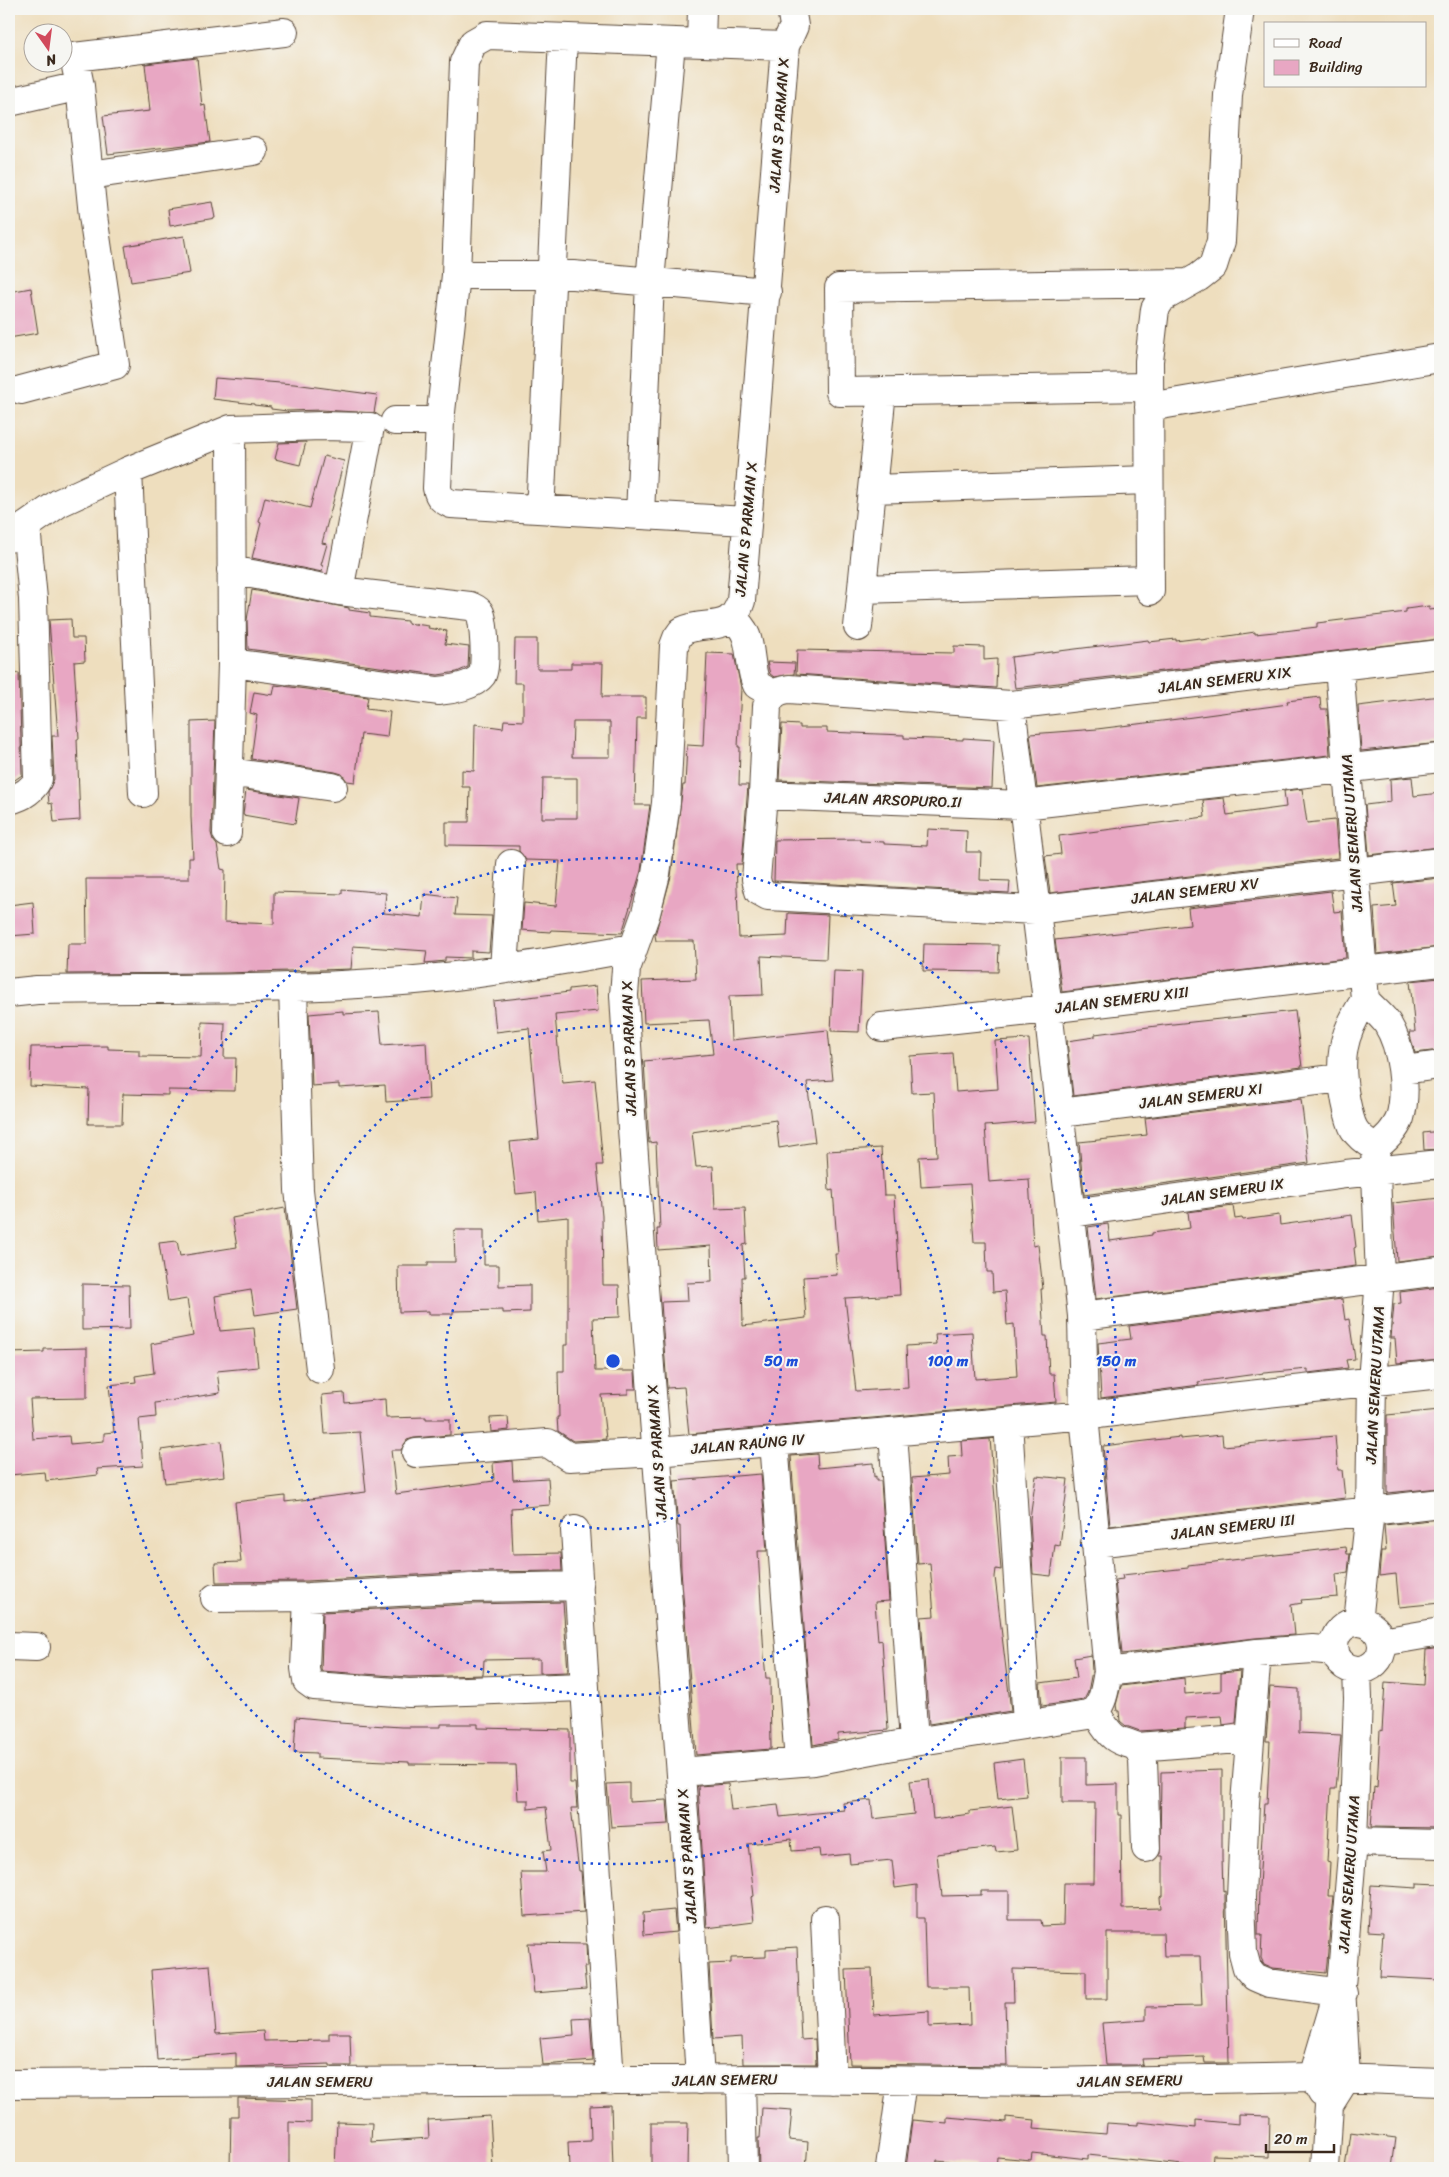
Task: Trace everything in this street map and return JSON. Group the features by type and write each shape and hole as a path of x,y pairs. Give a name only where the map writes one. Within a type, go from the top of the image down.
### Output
{"street":[{"path":"701,42 702,9"},
{"name":"JALAN S PARMAN X","path":"700,2080 681,1772 632,1129 624,995 626,969 646,913 656,874 666,803 674,646 682,631 726,623 732,619 738,611 741,601 785,46 794,26 792,14 794,9"},
{"path":"862,588 1149,586 1149,362 1154,309 1162,298 1199,277 1212,266 1221,241 1228,95 1240,9"},
{"path":"21,390 115,365 93,216 80,86 74,57 284,32"},
{"path":"746,521 451,504 443,500 437,488 440,421 456,275 464,62 472,43 487,35 785,46"},
{"path":"538,509 563,38"},
{"path":"640,515 650,282 671,42"},
{"path":"9,102 80,86"},
{"path":"90,175 254,151"},
{"path":"456,275 551,274 767,292"},
{"path":"1187,283 839,288 840,392 882,391 1149,397 1440,358"},
{"path":"858,627 882,391"},
{"path":"395,421 440,421"},
{"path":"9,800 26,794 34,788 38,779 33,599 17,532 59,503 231,428 370,427 339,591"},
{"path":"227,833 232,663 231,428"},
{"path":"128,472 143,793"},
{"path":"872,489 1149,480"},
{"path":"231,570 339,591 470,606 480,613 483,623 484,668 482,675 471,683 438,692 232,663"},
{"path":"732,619 740,623 746,633 757,685 773,694 767,706 764,796"},
{"name":"JALAN SEMERU XIX","path":"773,694 789,689 1011,705 1440,654"},
{"name":"JALAN SEMERU UTAMA","path":"1339,666 1365,1000"},
{"path":"681,1772 848,1756 914,1742 1088,1715 1095,1711 1101,1702 1108,1672 1084,1415 1082,1316 1072,1213 1011,705"},
{"name":"JALAN ARSOPURO.II","path":"764,796 1022,805 1440,758"},
{"path":"229,772 333,787"},
{"name":"JALAN SEMERU XV","path":"764,796 756,879 759,891 765,895 1035,910 1440,862"},
{"path":"504,969 512,864"},
{"path":"9,993 37,990 293,987 416,980 504,969 633,948"},
{"name":"JALAN SEMERU XIII","path":"882,1027 1440,962"},
{"path":"293,987 299,1190 320,1369"},
{"path":"1365,1000 1386,1022 1394,1038 1403,1070 1400,1118 1383,1142 1375,1159 1353,1127 1341,1078 1341,1056 1344,1040 1352,1019 1365,1000"},
{"path":"1403,1070 1440,1065"},
{"name":"JALAN SEMERU XI","path":"1060,1113 1341,1078"},
{"name":"JALAN SEMERU UTAMA","path":"1358,1622 1370,1512 1372,1381 1380,1278 1375,1159"},
{"name":"JALAN SEMERU IX","path":"1072,1213 1375,1159 1440,1164"},
{"path":"1082,1316 1440,1271"},
{"name":"JALAN RAUNG IV","path":"416,1454 548,1443 569,1457 657,1452 1084,1415 1440,1374"},
{"path":"1008,1422 1027,1724"},
{"path":"893,1432 914,1742"},
{"path":"774,1442 799,1762"},
{"name":"JALAN SEMERU III","path":"1095,1543 1440,1503"},
{"path":"575,1530 610,2081"},
{"path":"215,1598 308,1596 470,1588 578,1586"},
{"path":"308,1596 305,1668 307,1680 314,1686 409,1693 584,1687"},
{"path":"1358,1622 1374,1628 1382,1642 1381,1652 1376,1662 1367,1668 1357,1670 1345,1666 1335,1651 1337,1635 1343,1628 1358,1622"},
{"path":"1382,1642 1440,1632"},
{"path":"9,1646 36,1648"},
{"path":"1108,1672 1256,1653 1313,1649 1335,1651"},
{"path":"1256,1653 1242,1898 1243,1954 1247,1968 1255,1977 1269,1983 1341,1991 1313,2077 1329,2105"},
{"name":"JALAN SEMERU UTAMA","path":"1346,2078 1341,1991 1353,1842 1358,1698 1357,1670"},
{"path":"1095,1711 1114,1737 1138,1747 1250,1738"},
{"path":"1138,1747 1143,1759 1146,1848"},
{"path":"1353,1842 1440,1844"},
{"path":"825,1919 832,2080"},
{"name":"JALAN SEMERU","path":"9,2084 741,2079 1045,2082 1313,2077 1440,2082"},
{"path":"1325,2168 1329,2105 1346,2078"},
{"path":"741,2079 743,2168"},
{"path":"890,2168 902,2081"}],"building":[{"path":"197,58 202,106 205,105 210,142 108,154 103,116 150,111 145,64"},
{"path":"212,202 215,218 170,226 168,209"},
{"path":"184,236 190,273 131,282 125,246"},
{"path":"31,288 38,333 9,338 9,292"},
{"path":"215,378 294,384 377,395 374,413 321,410 287,411 254,404 213,399"},
{"path":"306,442 300,465 275,459 279,443"},
{"path":"324,456 344,461 322,543 327,544 321,565 323,566 322,572 252,558 261,523 259,522 265,497 310,508"},
{"path":"252,590 349,608 349,610 370,613 370,617 407,621 407,623 447,631 445,644 469,647 468,667 457,672 438,675 248,649 247,620"},
{"path":"1429,606 1429,610 1440,609 1440,639 1015,688 1011,657 1148,640 1149,642 1176,639 1176,641 1200,638 1201,640 1255,632 1255,634 1317,627 1317,623 1406,612 1406,609"},
{"path":"71,619 72,638 84,638 85,661 74,662 79,739 77,739 80,820 54,822 52,803 49,804 48,792 54,779 52,736 58,736 49,620"},
{"path":"515,639 537,639 537,669 571,669 571,663 603,663 602,697 646,697 646,718 637,718 635,805 650,805 641,871 622,933 522,930 524,903 556,906 560,861 526,860 519,851 519,846 446,845 446,822 469,822 470,787 462,787 462,770 474,771 475,724 503,728 504,720 523,721 523,683 514,683","holes":["573,722 610,722 610,757 572,757","543,778 577,778 577,818 542,818"]},
{"path":"954,646 984,647 984,660 997,659 996,688 796,674 797,650 954,653"},
{"path":"707,653 734,654 741,688 738,747 740,747 739,785 748,785 742,864 736,864 739,938 787,936 788,913 828,915 826,959 761,956 763,995 729,996 731,1040 828,1030 833,1080 807,1082 815,1142 779,1148 776,1120 692,1132 696,1167 713,1166 715,1209 745,1208 747,1244 743,1245 745,1277 742,1277 743,1326 806,1318 803,1277 837,1275 835,1254 838,1254 833,1190 829,1191 827,1151 881,1148 884,1195 894,1195 900,1295 845,1298 856,1391 908,1388 906,1346 936,1344 935,1334 972,1332 975,1379 1017,1376 1014,1324 1007,1325 1005,1291 993,1292 992,1272 987,1272 986,1242 974,1242 970,1184 921,1187 919,1157 937,1156 934,1092 912,1093 910,1056 953,1053 956,1092 998,1089 995,1041 1029,1039 1035,1122 985,1126 989,1182 1029,1179 1033,1246 1038,1245 1043,1289 1041,1289 1044,1336 1047,1336 1049,1374 1054,1374 1056,1402 689,1434 684,1387 667,1388 661,1302 688,1301 687,1283 712,1282 711,1246 658,1250 657,1229 660,1229 656,1142 649,1143 644,1061 713,1054 709,1020 644,1023 642,981 696,979 694,941 656,941 655,935 671,876 683,785 685,785 687,745 703,746"},
{"path":"767,662 795,663 794,674 774,677 770,674"},
{"path":"19,673 22,775 9,784 9,674"},
{"path":"275,685 368,697 366,709 390,712 387,737 361,734 355,782 347,781 342,774 335,772 251,759 257,715 250,713 254,692 273,695"},
{"path":"1440,696 1440,743 1361,751 1358,706"},
{"path":"1320,697 1321,709 1327,709 1330,755 1037,788 1030,734 1097,729 1178,719 1288,704 1287,701"},
{"path":"215,721 211,833 217,845 221,869 225,870 224,922 274,924 274,892 342,894 342,889 386,893 384,913 422,917 424,894 457,898 455,915 492,916 489,952 471,951 471,958 445,957 445,961 425,963 427,951 353,946 351,969 226,973 67,974 68,944 87,944 86,879 189,879 189,858 193,858 191,722"},
{"path":"782,724 800,725 800,728 827,728 827,732 904,735 904,738 994,740 992,788 779,780"},
{"path":"1412,777 1414,796 1440,793 1440,847 1369,855 1365,805 1391,802 1390,779"},
{"path":"1302,789 1307,823 1335,820 1338,858 1050,893 1045,856 1061,854 1059,836 1205,817 1203,800 1224,798 1227,815 1286,807 1284,791"},
{"path":"246,790 299,798 295,824 243,815"},
{"path":"928,829 967,831 966,852 981,852 980,880 1010,881 1009,893 774,881 775,840 860,839 860,841 884,842 884,844 927,846"},
{"path":"1440,878 1440,947 1377,954 1374,908 1396,906 1393,883"},
{"path":"1331,891 1334,912 1342,911 1346,958 1062,992 1055,940 1190,925 1188,908"},
{"path":"33,902 35,934 9,936 9,905"},
{"path":"924,944 999,945 998,972 923,971"},
{"path":"834,971 862,972 859,1032 831,1031"},
{"path":"1440,978 1440,1050 1415,1053 1409,1032 1415,1032 1410,981"},
{"path":"596,986 598,1011 555,1015 559,1058 563,1083 595,1080 603,1165 597,1165 602,1216 603,1285 619,1285 620,1317 593,1318 595,1371 635,1371 636,1389 628,1389 628,1394 601,1395 606,1439 573,1441 558,1431 557,1417 559,1417 558,1371 564,1371 564,1345 568,1345 568,1217 538,1220 536,1192 516,1194 510,1142 539,1139 529,1028 496,1032 493,1001 569,992 569,989"},
{"path":"343,1011 343,1014 379,1012 382,1045 426,1042 429,1099 386,1102 385,1085 339,1088 339,1084 312,1086 309,1014"},
{"path":"1295,1011 1302,1067 1073,1096 1067,1041 1095,1037 1095,1034"},
{"path":"202,1022 225,1023 224,1058 236,1058 235,1091 168,1090 168,1095 123,1094 122,1124 88,1124 89,1089 30,1086 31,1047 108,1046 108,1049 139,1050 139,1056 201,1057"},
{"path":"1301,1099 1309,1163 1084,1195 1079,1142 1147,1135 1145,1118"},
{"path":"1440,1131 1440,1149 1424,1150 1423,1133"},
{"path":"1440,1198 1440,1226 1438,1226 1440,1256 1397,1261 1393,1203"},
{"path":"1233,1206 1235,1219 1242,1218 1243,1220 1279,1215 1280,1225 1352,1215 1356,1266 1096,1299 1088,1227 1108,1224 1110,1241 1152,1235 1152,1233 1190,1228 1188,1212"},
{"path":"285,1208 297,1309 255,1315 251,1290 215,1296 220,1331 254,1328 258,1367 217,1371 220,1393 155,1403 156,1417 139,1419 143,1466 97,1469 98,1475 46,1481 45,1472 9,1475 9,1353 44,1352 44,1349 87,1348 87,1398 30,1399 33,1439 69,1436 70,1444 104,1441 104,1433 114,1432 109,1385 136,1382 135,1376 154,1373 151,1344 193,1336 187,1299 168,1302 159,1243 177,1241 180,1256 237,1247 232,1218"},
{"path":"454,1230 484,1230 484,1265 499,1265 499,1286 530,1285 530,1312 503,1313 503,1310 453,1311 453,1314 429,1314 429,1311 399,1312 398,1266 428,1266 428,1262 455,1262"},
{"path":"82,1284 129,1285 130,1329 82,1330"},
{"path":"1440,1287 1440,1359 1397,1363 1395,1338 1391,1338 1394,1304 1401,1303 1400,1292"},
{"path":"1342,1299 1345,1320 1349,1319 1355,1359 1346,1360 1348,1368 1308,1373 1308,1369 1264,1373 1198,1382 1199,1385 1101,1398 1098,1343 1131,1339 1129,1326"},
{"path":"344,1393 345,1403 385,1399 386,1418 426,1417 426,1419 450,1419 450,1435 414,1438 407,1440 401,1450 391,1450 396,1494 494,1481 493,1463 512,1461 513,1480 548,1478 550,1505 511,1508 513,1554 561,1553 562,1571 470,1572 307,1581 216,1582 215,1563 241,1562 235,1502 285,1496 285,1502 366,1492 360,1432 325,1434 322,1395"},
{"path":"1440,1410 1440,1488 1387,1493 1387,1415"},
{"path":"508,1417 509,1430 491,1432 490,1418"},
{"path":"1222,1435 1223,1446 1335,1436 1338,1470 1342,1470 1345,1498 1110,1526 1103,1446 1180,1437 1180,1439"},
{"path":"990,1439 1001,1570 996,1569 995,1577 1011,1711 929,1724 921,1617 934,1616 930,1563 918,1564 912,1478 949,1475 948,1457 962,1456 961,1441"},
{"path":"221,1441 225,1476 165,1483 161,1450"},
{"path":"817,1454 818,1468 873,1463 874,1477 876,1476 876,1481 881,1481 889,1601 875,1602 878,1641 882,1640 888,1730 838,1734 838,1740 813,1745 791,1456"},
{"path":"761,1474 767,1551 758,1551 766,1678 770,1678 771,1749 696,1755 681,1570 680,1526 678,1526 674,1481"},
{"path":"1036,1476 1068,1479 1060,1546 1055,1545 1051,1576 1033,1574 1030,1519"},
{"path":"1440,1519 1440,1603 1399,1607 1396,1574 1379,1576 1381,1551 1386,1551 1384,1525"},
{"path":"1346,1547 1347,1554 1350,1554 1348,1572 1336,1574 1338,1597 1301,1600 1302,1603 1291,1605 1294,1635 1122,1654 1115,1580 1123,1579 1122,1575 1188,1568 1188,1565"},
{"path":"563,1602 568,1672 540,1673 540,1659 484,1660 483,1675 409,1677 321,1671 323,1612 471,1604"},
{"path":"1440,1648 1440,1828 1371,1827 1374,1787 1377,1788 1385,1682 1424,1685 1426,1650"},
{"path":"1091,1655 1092,1671 1088,1692 1084,1700 1042,1706 1040,1683 1077,1678 1074,1658"},
{"path":"1240,1671 1236,1723 1223,1725 1222,1716 1185,1718 1185,1728 1140,1731 1126,1726 1120,1721 1116,1705 1121,1686 1184,1678 1185,1694 1221,1691 1221,1673"},
{"path":"1270,1687 1299,1689 1299,1733 1341,1735 1336,1789 1331,1789 1327,1862 1330,1863 1328,1896 1333,1896 1326,1973 1273,1968 1264,1964 1261,1958 1262,1935 1258,1935 1259,1886 1264,1803 1267,1803 1270,1741 1266,1741"},
{"path":"296,1717 339,1721 339,1723 401,1727 441,1727 441,1724 478,1724 478,1728 570,1730 570,1783 575,1783 577,1808 571,1808 579,1871 581,1871 584,1912 524,1916 521,1872 546,1872 543,1851 551,1850 546,1807 528,1809 528,1800 518,1800 516,1765 409,1764 409,1762 317,1758 317,1753 294,1752"},
{"path":"1062,1757 1086,1757 1086,1785 1118,1784 1118,1815 1121,1815 1122,1909 1161,1908 1160,1897 1163,1896 1163,1856 1160,1856 1161,1772 1222,1770 1222,1858 1223,1892 1225,1891 1229,2063 1205,2063 1204,2057 1142,2059 1143,2065 1106,2065 1102,2023 1146,2020 1146,2007 1202,2006 1200,1956 1164,1956 1163,1933 1107,1933 1107,1999 1086,1999 1086,1971 1013,1969 1014,2002 1005,2002 1007,2066 850,2064 846,1970 872,1969 874,2015 929,2011 929,2027 970,2025 969,1987 926,1987 924,1918 917,1918 917,1885 895,1888 892,1860 850,1864 849,1854 820,1857 819,1849 792,1851 791,1839 748,1844 754,1896 751,1897 754,1922 707,1928 698,1786 728,1784 731,1810 778,1805 780,1817 844,1810 843,1803 871,1800 873,1819 914,1814 910,1781 929,1779 933,1819 970,1814 970,1811 1012,1806 1017,1850 996,1852 995,1847 937,1854 942,1896 981,1895 981,1891 1009,1891 1009,1920 1041,1920 1042,1926 1063,1925 1064,1883 1094,1883 1095,1803 1062,1803"},
{"path":"1023,1759 1027,1796 998,1799 994,1763"},
{"path":"629,1783 629,1802 667,1800 669,1824 611,1827 607,1784"},
{"path":"1417,1883 1440,1884 1440,1980 1380,1977 1383,1932 1368,1931 1371,1885 1417,1888"},
{"path":"674,1910 676,1932 644,1935 643,1913"},
{"path":"528,1943 586,1944 587,1967 584,1967 586,1989 534,1993"},
{"path":"797,1947 801,2040 815,2039 816,2064 743,2064 742,2037 713,2039 709,1964 731,1963 731,1958 766,1957 766,1949"},
{"path":"210,1965 216,2034 263,2031 264,2041 329,2040 329,2033 350,2033 351,2066 330,2066 330,2064 236,2067 236,2053 157,2060 151,1970"},
{"path":"590,2018 593,2061 543,2065 540,2038 574,2035 573,2019"},
{"path":"238,2098 311,2100 311,2123 289,2122 289,2168 230,2168 231,2116 238,2116"},
{"path":"611,2105 613,2168 569,2168 568,2142 591,2141 590,2106"},
{"path":"762,2108 792,2110 789,2140 808,2142 806,2168 759,2168 758,2138 760,2138"},
{"path":"1239,2115 1270,2116 1269,2157 1213,2155 1212,2168 1192,2168 1192,2166 1088,2155 1088,2159 1032,2153 1031,2160 997,2157 996,2168 974,2168 975,2164 937,2160 936,2168 906,2168 912,2120 947,2123 947,2117 1006,2122 1006,2117 1035,2120 1034,2128 1106,2134 1107,2123 1138,2125 1138,2122 1196,2128 1196,2120 1239,2124"},
{"path":"490,2116 493,2168 335,2168 337,2122 372,2123 371,2142 429,2138 428,2120"},
{"path":"651,2123 688,2123 687,2168 651,2168"},
{"path":"1350,2132 1396,2138 1392,2168 1345,2168"}]}
